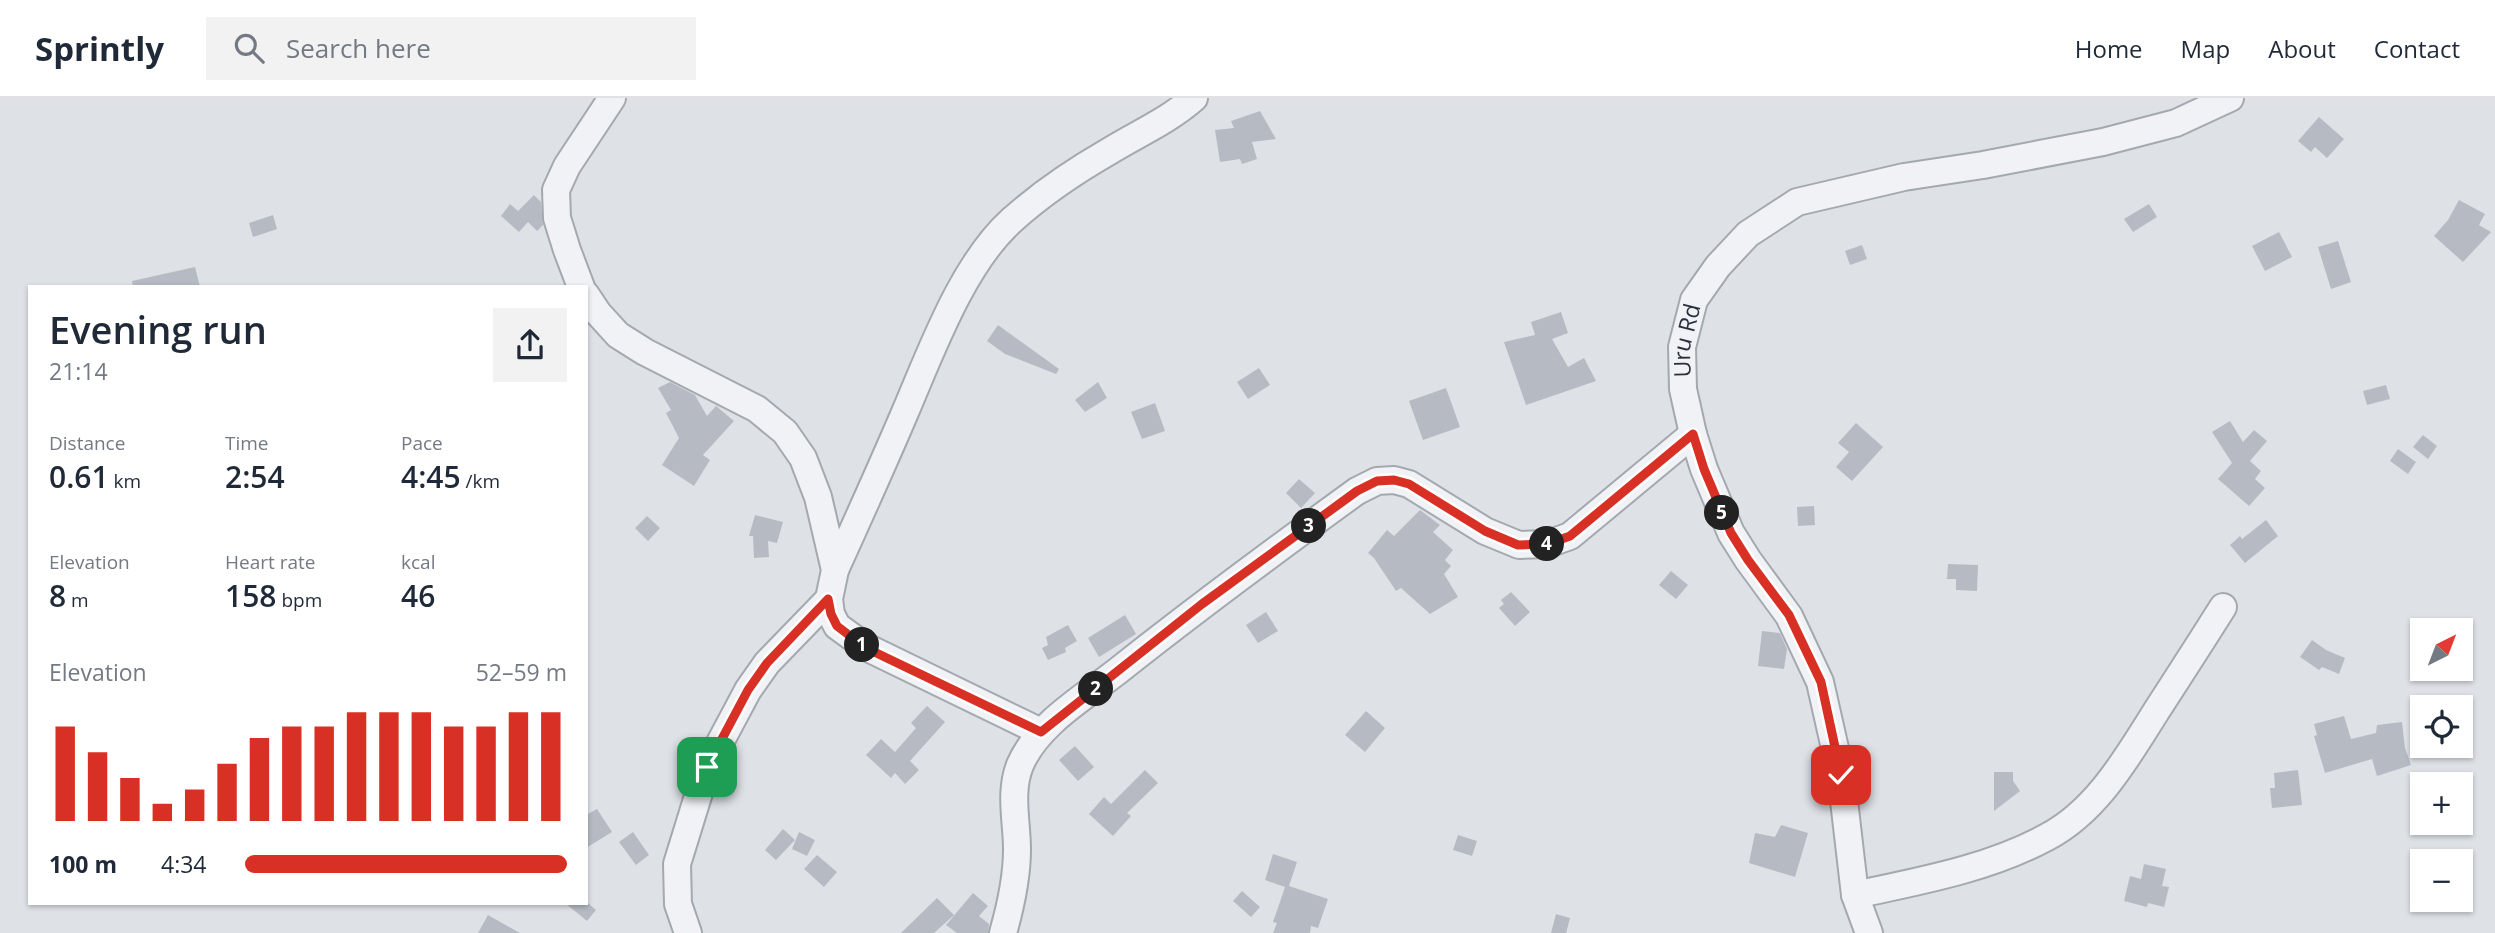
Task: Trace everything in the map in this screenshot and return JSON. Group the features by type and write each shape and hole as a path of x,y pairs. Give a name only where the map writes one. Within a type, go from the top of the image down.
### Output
{"street":[{"path":"580,285 557,218 556,190 567,166 611,98"},
{"path":"1041,732 866,648 837,626 828,599 835,570 931,353 958,296 984,251 1011,220 1059,183 1178,112 1194,98"},
{"name":"Uru Rd","path":"1869,933 1854,895 1841,775 1821,682 1789,615 1731,533 1704,469 1693,434 1683,390 1682,347 1694,300 1718,266 1748,234 1797,202 1904,177 2103,142 2176,123 2230,98"},
{"path":"588,298 618,335 645,352 757,408 785,432 803,458 818,497 835,570"},
{"path":"1003,933 1012,902 1015,876 1015,788 1020,765 1041,732 1202,604 1357,491 1377,481 1394,480 1409,484 1485,531 1518,545 1548,544 1570,536 1693,434"},
{"path":"688,933 678,904 677,864 707,767 748,690 767,663 828,599"},
{"path":"1854,895 1942,876 2000,858 2049,837 2083,811 2117,774 2223,607"}],"building":[{"path":"1260,111 1276,139 1252,142 1257,159 1242,164 1240,159 1220,162 1215,130 1234,128 1231,121"},
{"path":"2319,117 2344,139 2327,158 2315,147 2311,152 2298,141"},
{"path":"534,195 541,202 543,225 537,231 528,222 519,232 501,216 510,204 518,211"},
{"path":"2459,200 2485,214 2479,225 2491,232 2463,262 2434,236 2448,220"},
{"path":"2149,204 2157,217 2133,232 2124,219"},
{"path":"273,215 277,229 253,237 249,223"},
{"path":"2279,232 2292,257 2265,271 2252,246"},
{"path":"2338,241 2351,282 2331,289 2318,247"},
{"path":"1862,245 1867,259 1850,265 1845,251"},
{"path":"195,267 200,285 133,285 132,281"},
{"path":"1561,312 1568,333 1552,339 1568,367 1584,358 1596,381 1526,405 1504,342 1535,335 1531,322"},
{"path":"998,325 1059,369 1056,374 1005,354 987,341"},
{"path":"1259,368 1270,385 1248,399 1237,382"},
{"path":"670,382 695,395 707,416 716,406 734,421 703,455 710,460 694,486 662,465 679,438 666,413 671,410 658,388"},
{"path":"1098,382 1107,398 1085,412 1075,400"},
{"path":"2386,385 2390,399 2367,405 2363,391"},
{"path":"1446,388 1460,427 1423,440 1409,401"},
{"path":"1155,403 1165,431 1142,439 1131,412"},
{"path":"2230,421 2243,442 2254,430 2267,441 2250,461 2261,471 2255,479 2265,488 2249,506 2218,479 2232,463 2212,432"},
{"path":"1856,423 1883,447 1852,481 1836,467 1849,452 1838,443"},
{"path":"2423,435 2437,446 2428,459 2413,447"},
{"path":"2398,449 2416,462 2408,474 2390,461"},
{"path":"1299,479 1315,493 1301,508 1286,493"},
{"path":"1814,506 1815,525 1798,526 1797,507"},
{"path":"1420,510 1440,525 1433,532 1453,550 1445,560 1451,566 1444,574 1458,597 1430,614 1401,588 1396,591 1368,553 1387,530 1394,536"},
{"path":"755,515 783,522 777,543 768,541 769,557 754,558 753,536 749,536"},
{"path":"647,516 660,528 648,541 635,528"},
{"path":"2266,520 2278,536 2245,563 2230,545"},
{"path":"1948,564 1978,565 1977,591 1956,590 1956,579 1947,579"},
{"path":"1671,571 1688,585 1676,599 1659,585"},
{"path":"1511,592 1530,612 1515,626 1499,608 1504,604 1501,600"},
{"path":"1266,612 1278,631 1258,643 1246,625"},
{"path":"1125,615 1136,634 1099,657 1088,638"},
{"path":"1068,625 1077,641 1065,648 1066,652 1048,660 1042,648 1048,645 1046,637"},
{"path":"1762,631 1780,633 1787,649 1784,669 1758,666"},
{"path":"2312,640 2345,658 2339,674 2322,667 2319,670 2300,657"},
{"path":"927,706 945,722 910,761 919,770 905,784 895,773 891,778 866,755 881,739 895,752 916,728 911,723"},
{"path":"1366,711 1385,728 1365,752 1345,735"},
{"path":"2344,716 2351,739 2376,733 2377,725 2402,722 2405,748 2411,765 2377,776 2372,759 2325,773 2314,736 2317,735 2314,724"},
{"path":"1075,746 1094,767 1078,781 1059,760"},
{"path":"1145,770 1158,783 1127,813 1131,816 1113,836 1089,814 1104,797 1111,804"},
{"path":"2298,770 2302,805 2272,808 2270,788 2275,788 2274,773"},
{"path":"1994,772 2013,772 2013,781 2020,791 1994,811"},
{"path":"597,809 612,832 588,847 588,814"},
{"path":"1781,825 1808,833 1795,877 1749,863 1755,833 1775,837"},
{"path":"783,829 795,840 776,860 765,850"},
{"path":"633,832 649,855 636,865 619,842"},
{"path":"799,832 815,840 807,856 792,849"},
{"path":"1458,835 1477,841 1472,856 1453,850"},
{"path":"1273,854 1297,862 1289,886 1328,899 1318,928 1311,926 1310,933 1273,933 1277,923 1273,922 1285,887 1265,880"},
{"path":"817,855 837,872 824,887 804,869"},
{"path":"2144,864 2166,869 2162,886 2169,887 2164,907 2148,903 2147,907 2124,901 2130,876 2141,879"},
{"path":"1242,891 1260,907 1251,917 1233,901"},
{"path":"973,893 988,906 979,916 989,924 988,933 957,933 946,925"},
{"path":"937,898 954,915 934,933 901,933"},
{"path":"588,903 596,910 587,921 567,905"},
{"path":"1556,914 1570,918 1566,933 1551,933"},
{"path":"488,915 520,933 478,933"}],"route":[{"path":"707,767 748,690 767,663 828,599 837,626 866,648 1041,732 1202,604 1357,491 1377,481 1394,480 1409,484 1485,531 1518,545 1548,544 1570,536 1693,434 1704,469 1731,533 1789,615 1821,682 1841,775"}]}
